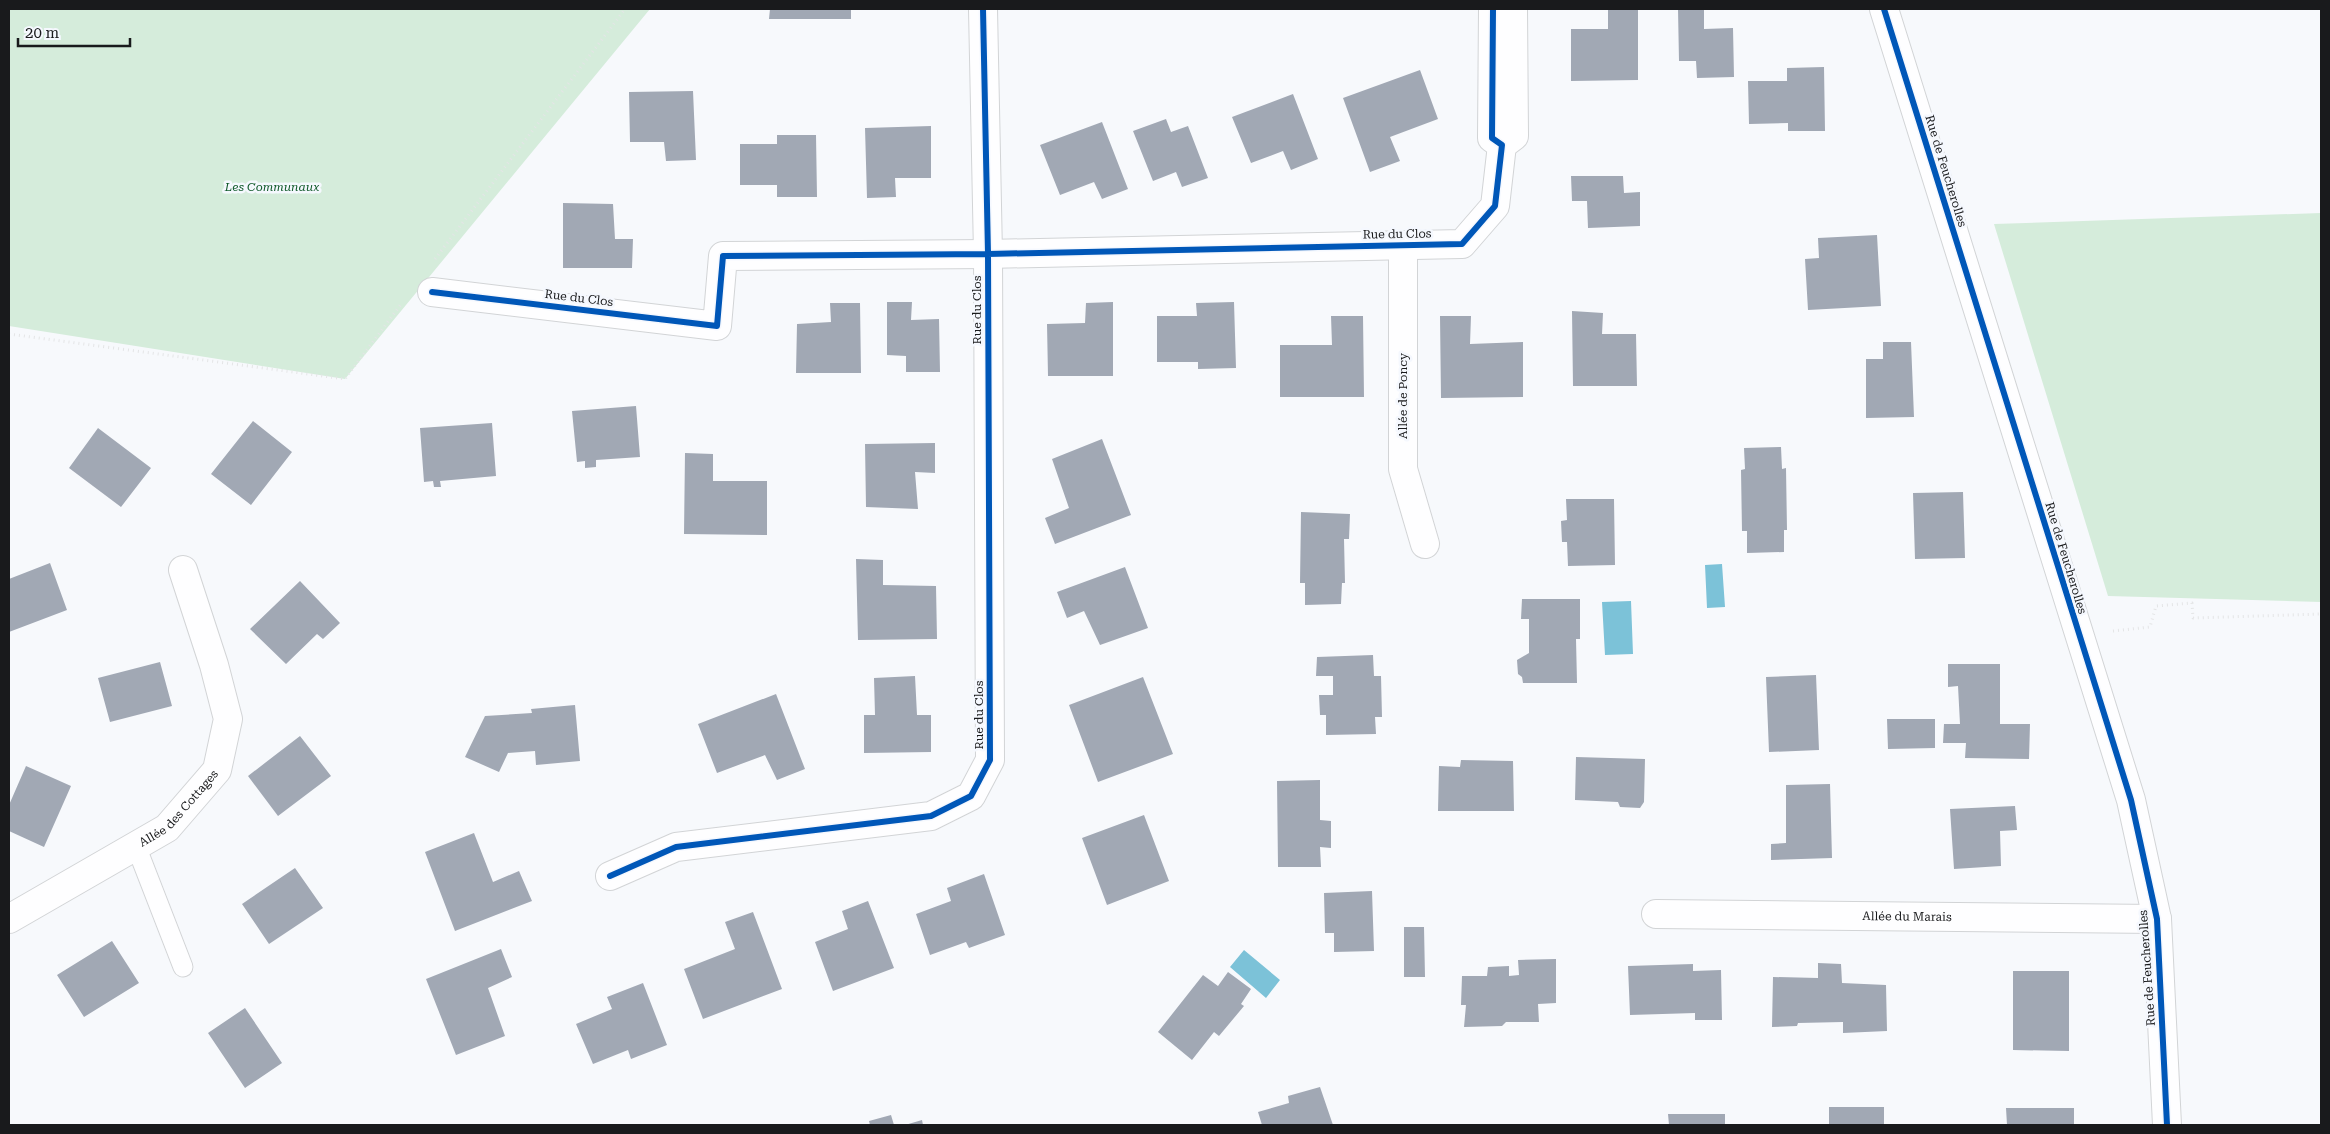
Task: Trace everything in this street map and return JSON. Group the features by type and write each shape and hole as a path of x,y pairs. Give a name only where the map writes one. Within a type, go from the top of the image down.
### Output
{"street":[{"name":"Rue du Clos","path":"610,876 676,846 931,816 971,796 990,760 988,254 983,9"},
{"path":"1493,9 1492,138 1502,144"},
{"name":"Rue du Clos","path":"432,292 717,326 723,256 988,254 1462,244 1495,206 1502,144 1514,136 1513,9"},
{"name":"Rue de Feucherolles","path":"1884,9 2131,800 2157,920 2167,1125"},
{"name":"Allée de Poncy","path":"1403,245 1403,469 1425,544"},
{"name":"Allée des Cottages","path":"9,919 167,828 217,770 228,719 214,665 183,570"},
{"name":"Allée du Marais","path":"1656,914 2157,920"}],"lane":[{"path":"136,846 183,967"}],"path":[{"path":"434,260 625,9"},
{"path":"9,334 345,378 405,300"},
{"path":"2078,635 2150,627 2156,606 2192,604 2192,618 2321,614"}],"green space":[{"name":"Les Communaux","path":"9,9 650,9 345,379 9,326"},
{"path":"2321,213 2321,602 2108,596 1994,224"}],"water":[{"path":"1722,564 1725,607 1707,608 1705,565"},
{"path":"1631,601 1633,654 1605,655 1602,602"},
{"path":"1244,950 1280,980 1266,998 1230,967"}],"building":[{"path":"770,9 851,9 851,19 769,19"},
{"path":"1678,9 1704,9 1704,29 1733,28 1734,77 1697,78 1696,61 1679,61"},
{"path":"1608,10 1638,10 1638,80 1571,81 1571,29 1608,29"},
{"path":"1824,67 1825,131 1788,131 1788,123 1749,124 1748,81 1787,81 1787,68"},
{"path":"1420,70 1438,119 1390,137 1400,161 1370,172 1343,98"},
{"path":"693,91 696,160 666,161 664,142 630,142 629,92"},
{"path":"1293,94 1318,159 1291,170 1283,151 1251,163 1232,117"},
{"path":"1166,119 1171,132 1188,126 1208,178 1182,187 1176,172 1153,181 1133,131"},
{"path":"1102,122 1128,189 1102,199 1094,182 1060,195 1040,145"},
{"path":"931,126 931,178 895,178 896,197 867,198 865,128"},
{"path":"777,135 816,135 817,197 777,197 777,185 740,185 740,144 777,144"},
{"path":"1571,176 1623,176 1624,193 1640,192 1640,226 1588,228 1587,201 1572,201"},
{"path":"563,203 613,204 615,239 633,239 632,268 563,268"},
{"path":"1877,235 1881,306 1808,310 1805,259 1819,258 1818,238"},
{"path":"887,302 912,302 911,320 939,319 940,372 906,372 906,356 887,355"},
{"path":"1113,302 1113,376 1048,376 1047,324 1085,323 1086,303"},
{"path":"1234,302 1236,368 1198,369 1198,362 1157,362 1157,316 1197,316 1196,303"},
{"path":"830,303 860,303 861,373 796,373 797,324 831,322"},
{"path":"1572,311 1603,313 1602,334 1636,334 1637,386 1573,386"},
{"path":"1331,316 1363,316 1364,397 1280,397 1280,345 1332,345"},
{"path":"1440,316 1471,316 1470,344 1523,342 1523,397 1441,398"},
{"path":"1883,342 1911,342 1914,417 1866,418 1866,359 1883,359"},
{"path":"636,406 640,457 596,460 596,467 585,468 585,461 577,462 572,411"},
{"path":"253,421 292,452 251,505 211,474"},
{"path":"492,423 496,476 440,481 441,487 434,487 433,481 424,482 420,428"},
{"path":"98,428 151,468 121,507 69,468"},
{"path":"1102,439 1131,515 1055,544 1045,518 1069,508 1052,459"},
{"path":"935,443 935,473 915,472 918,509 866,507 865,444"},
{"path":"1781,447 1782,469 1786,468 1787,530 1784,530 1784,552 1747,553 1747,531 1742,531 1741,470 1745,469 1744,448"},
{"path":"685,453 713,454 713,481 767,481 767,535 684,534"},
{"path":"1963,492 1965,558 1915,559 1913,493"},
{"path":"1566,499 1614,499 1615,565 1568,566 1567,542 1562,542 1561,521 1567,520"},
{"path":"1301,512 1350,514 1349,539 1344,539 1345,583 1342,583 1341,604 1305,605 1305,583 1300,583"},
{"path":"856,559 883,560 883,585 936,586 937,639 858,640"},
{"path":"50,563 67,610 9,632 9,579"},
{"path":"1125,567 1148,628 1100,645 1084,611 1067,618 1057,592"},
{"path":"300,581 340,623 323,639 317,634 286,664 250,629"},
{"path":"1522,599 1580,599 1580,639 1576,639 1577,683 1523,683 1522,677 1518,674 1517,660 1529,653 1529,619 1521,619"},
{"path":"1373,655 1374,676 1381,676 1382,717 1375,717 1376,734 1326,735 1326,715 1320,715 1319,695 1333,695 1333,676 1316,676 1317,657"},
{"path":"160,662 172,706 110,722 98,678"},
{"path":"1948,664 2000,664 2000,724 2030,724 2029,759 1965,758 1966,743 1943,743 1944,724 1960,724 1958,686 1948,687"},
{"path":"1816,675 1819,750 1769,752 1766,677"},
{"path":"915,676 917,715 931,715 931,752 864,753 864,715 875,715 874,678"},
{"path":"1143,677 1173,754 1098,782 1069,705"},
{"path":"776,694 805,769 777,780 765,755 717,773 698,724"},
{"path":"575,705 580,761 536,765 535,751 508,753 499,772 465,757 485,716 532,713 531,709"},
{"path":"1887,719 1935,719 1935,748 1888,749"},
{"path":"300,736 331,776 278,816 248,776"},
{"path":"1576,757 1645,759 1644,802 1640,808 1620,807 1618,802 1575,800"},
{"path":"1461,760 1513,761 1514,811 1438,811 1439,766 1460,767"},
{"path":"26,766 71,786 44,847 9,831 9,805"},
{"path":"1320,780 1320,820 1331,821 1331,848 1320,847 1321,867 1278,867 1277,781"},
{"path":"1830,784 1832,858 1771,860 1771,844 1786,843 1786,785"},
{"path":"2015,806 2017,830 2000,831 2001,866 1954,869 1950,809"},
{"path":"1144,815 1169,881 1107,905 1082,838"},
{"path":"474,833 493,882 519,871 532,901 455,931 425,852"},
{"path":"295,868 323,908 269,944 242,904"},
{"path":"984,874 1005,935 969,948 966,942 930,955 916,914 951,901 947,888"},
{"path":"1372,891 1374,951 1334,952 1334,933 1325,933 1324,893"},
{"path":"868,901 894,968 833,991 815,942 848,929 842,911"},
{"path":"753,912 782,989 703,1019 684,969 735,949 725,922"},
{"path":"1404,927 1424,927 1425,977 1404,977"},
{"path":"112,941 139,983 84,1017 57,975"},
{"path":"501,949 512,977 488,988 505,1036 456,1055 426,979"},
{"path":"1556,959 1556,1003 1538,1004 1539,1022 1506,1022 1502,1026 1464,1027 1466,1005 1461,1005 1462,976 1487,976 1488,967 1509,966 1509,976 1519,975 1518,960"},
{"path":"1818,963 1841,964 1842,983 1886,985 1887,1031 1843,1033 1843,1022 1798,1023 1797,1026 1772,1027 1773,977 1818,978"},
{"path":"1693,964 1693,971 1721,970 1722,1020 1695,1020 1695,1013 1630,1015 1628,966"},
{"path":"2013,971 2069,971 2069,1051 2013,1050"},
{"path":"1228,972 1251,989 1241,1004 1244,1006 1219,1036 1214,1032 1192,1060 1158,1032 1203,975 1218,986"},
{"path":"643,983 667,1045 631,1059 628,1050 593,1064 576,1024 612,1009 607,997"},
{"path":"245,1008 282,1063 245,1088 208,1033"},
{"path":"1320,1087 1333,1125 1262,1125 1258,1112 1289,1103 1288,1096"},
{"path":"1829,1107 1884,1107 1884,1125 1829,1125"},
{"path":"2006,1108 2074,1108 2074,1125 2007,1125"},
{"path":"1668,1114 1725,1114 1725,1125 1669,1125"},
{"path":"891,1115 894,1125 870,1125 869,1121"},
{"path":"922,1120 923,1125 905,1125"}],"cycle path":[{"path":"610,876 676,847 931,816 971,796 990,760 988,254 983,9"},
{"path":"432,292 717,326 723,256 988,254 1462,244 1495,206 1502,145 1492,138 1493,9"},
{"path":"1884,9 2131,800 2157,919 2167,1125"}]}
